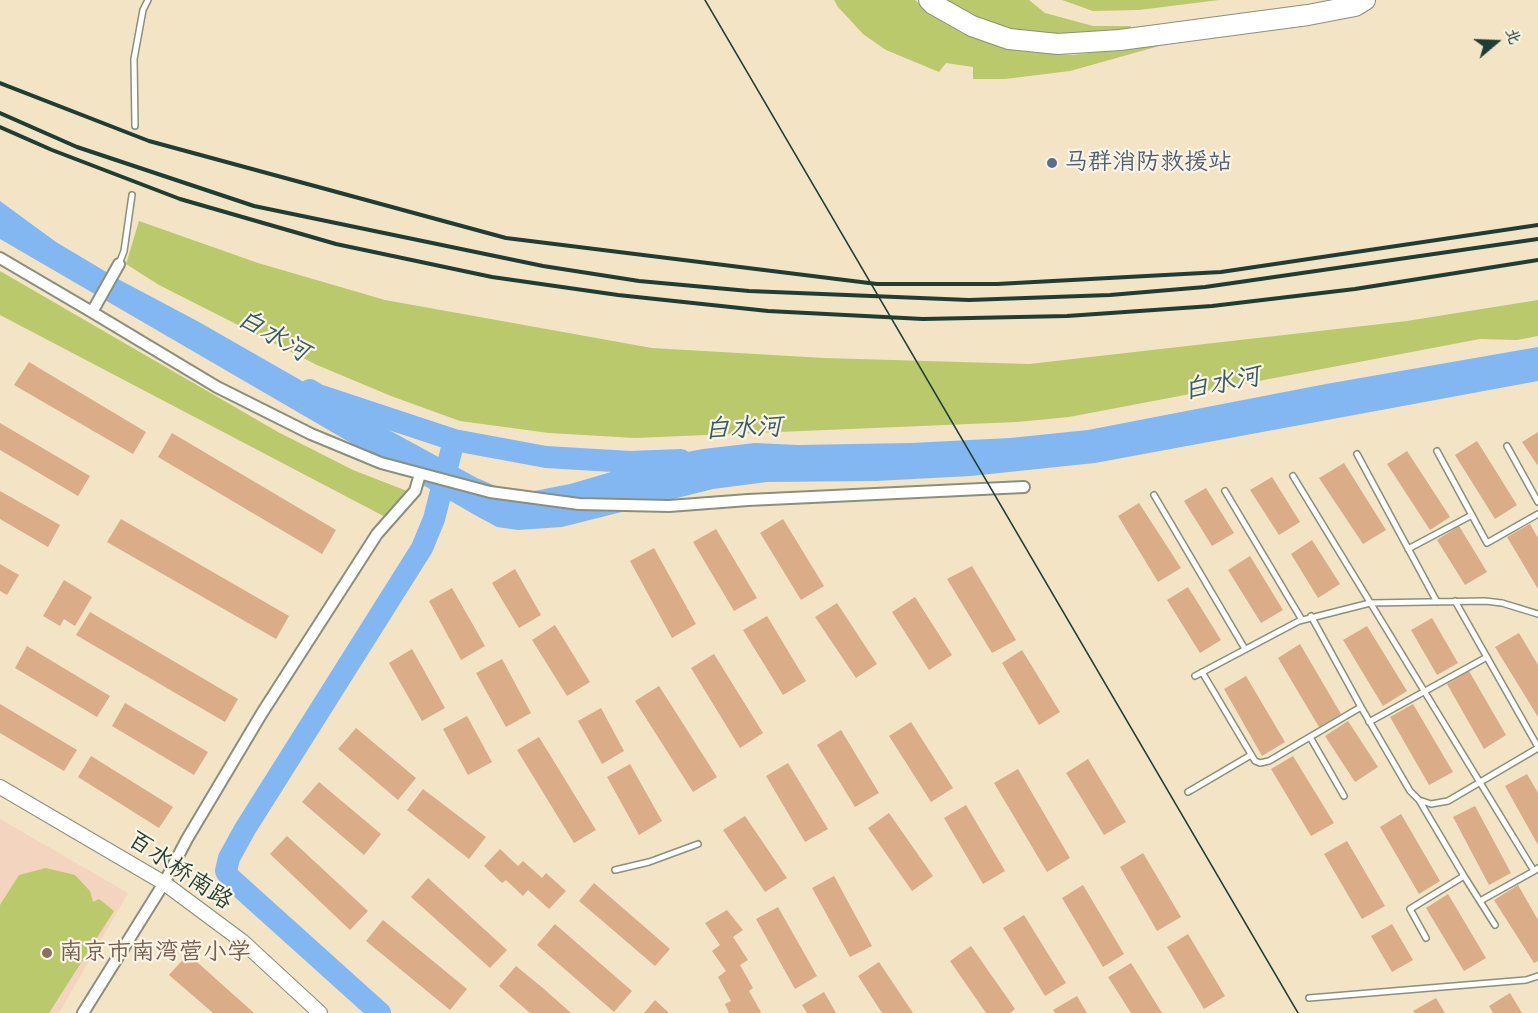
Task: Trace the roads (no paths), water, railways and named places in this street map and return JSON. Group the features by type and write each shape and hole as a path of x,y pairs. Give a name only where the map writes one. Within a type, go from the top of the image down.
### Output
{"highway":[{"path":"929,0 972,26 1009,39 1058,44 1120,40 1308,15 1355,6 1365,0"}],"street":[{"path":"0,258 93,309 217,387 311,434 381,463 490,492 579,504 657,506 1024,487"},
{"path":"93,309 119,264"},
{"path":"83,1013 164,883 187,839 262,713 377,534 415,491 420,474"},
{"name":"百水桥南路","path":"0,787 164,883 242,941 320,1013"}],"lane":[{"path":"135,126 134,59 143,10 148,0"},
{"path":"119,264 124,251 132,195"},
{"path":"1506,446 1538,501"},
{"path":"1437,452 1487,543 1538,514"},
{"path":"1357,454 1437,602"},
{"path":"1293,476 1424,692 1536,869 1480,901"},
{"path":"1226,491 1302,620"},
{"path":"1154,495 1245,649"},
{"path":"1408,549 1472,515"},
{"path":"1419,800 1431,804 1448,801 1538,748 1455,601"},
{"path":"1195,675 1311,616 1370,603 1493,602 1538,614"},
{"path":"1311,616 1360,707 1410,791 1419,800 1495,925"},
{"path":"1369,722 1487,657"},
{"path":"1202,672 1251,755 1255,761 1260,763 1269,761 1360,707"},
{"path":"1310,737 1344,796"},
{"path":"1188,792 1251,755"},
{"path":"615,870 649,862 698,844"},
{"path":"1426,938 1410,909 1464,876"},
{"path":"1309,998 1526,980 1538,976"}],"water":[{"name":"白水河","path":"0,201 56,242 118,279 199,322 365,417 477,478 505,490 529,492 570,484 666,456 755,443 798,445 911,443 1010,438 1088,430 1326,384 1538,347 1538,381 1095,463 971,476 876,481 767,482 713,489 562,527 518,530 497,527 473,514 0,239"}],"waterway":[{"name":"白水河","path":"310,390 318,395 454,440 546,457 630,462 681,460"},
{"path":"380,1013 230,878 226,871 229,858 245,829 422,548 434,519 454,440"}],"tram line":[{"path":"705,0 1298,1013"}],"railway":[{"path":"0,83 149,141 506,238 877,284 997,284 1221,272 1538,225"},
{"path":"0,113 77,147 254,206 543,266 639,281 749,291 969,300 1110,295 1205,287 1538,239"},
{"path":"0,127 52,150 180,199 336,244 492,277 618,295 768,311 923,319 1067,316 1212,306 1355,289 1538,260"}],"place":[{"name":"马群消防救援站","path":"1052,163"},
{"name":"南京市南湾营小学","path":"47,953"}]}
